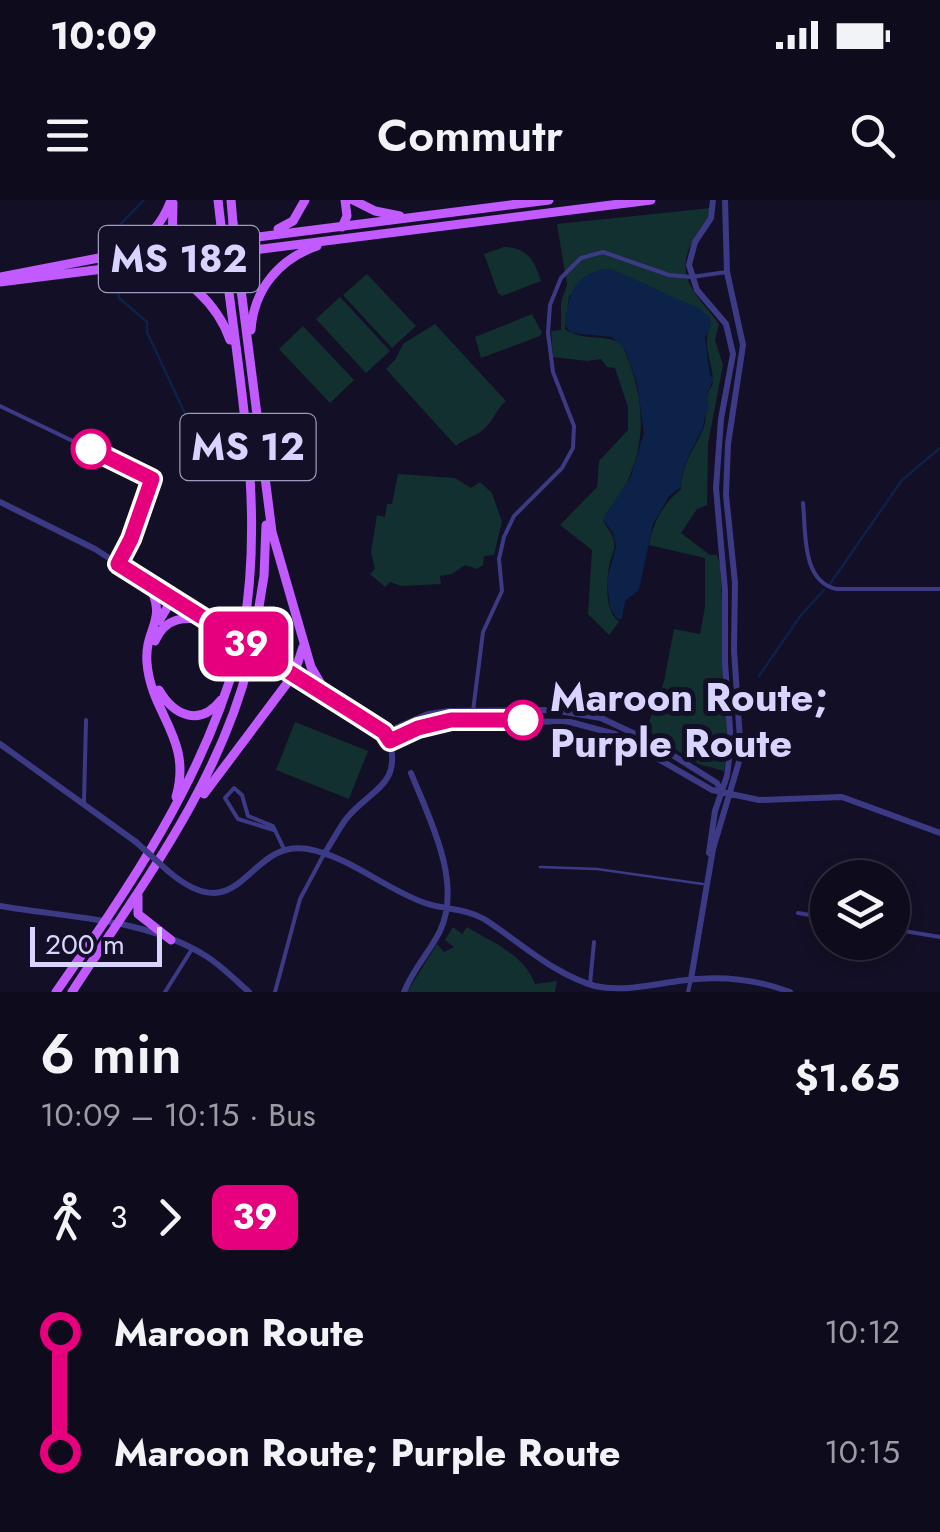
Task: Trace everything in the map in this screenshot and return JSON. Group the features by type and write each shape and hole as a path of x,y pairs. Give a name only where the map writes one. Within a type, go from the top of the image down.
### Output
{"main road":[{"path":"172,200 170,248 181,279"},
{"path":"109,256 129,249 151,234 172,200"},
{"name":"MS 12","path":"56,992 162,830 210,738 244,626 253,518 218,200"},
{"path":"259,236 293,222 305,200"},
{"path":"318,242 342,226 347,216 345,200"},
{"path":"353,200 374,210 412,218"},
{"name":"MS 182","path":"0,280 109,256 549,200"},
{"name":"MS 182","path":"0,280 651,200"},
{"name":"MS 12","path":"72,992 181,824 218,755 249,663 265,560 266,487 232,203"},
{"path":"252,372 251,325 266,284 292,257 334,240"},
{"path":"142,264 164,269 209,303 224,324 232,346 242,400"},
{"path":"266,487 276,552 311,667 328,696"},
{"path":"146,581 158,604 153,669 170,706 186,715 202,715 216,707 228,689"},
{"path":"162,830 176,798 182,768 176,740 149,674 147,653 176,599"},
{"path":"157,631 177,618 208,620"},
{"path":"181,824 294,674 303,641"},
{"path":"139,888 138,914 171,940"}],"street":[{"path":"688,992 707,885 711,830 727,776 731,742 716,476 734,354 726,324 700,294 691,276 692,248 711,218 713,200"},
{"path":"708,869 741,755 735,583 726,470 743,345 728,272 725,200"},
{"path":"472,720 484,628 502,591 500,559 504,537 514,516 562,468 573,448 574,426 554,372 548,333 550,306 561,278 581,258 603,252 664,274 728,272"},
{"path":"0,406 152,479 118,564"},
{"path":"0,502 65,533 176,599 384,732 390,741 392,762 388,780 349,816 300,899 275,992"},
{"path":"804,502 811,567 825,585 837,590 940,590"},
{"path":"384,732 428,714 473,710 553,710 601,718 650,742 717,783 721,792"},
{"path":"84,802 86,720"},
{"path":"390,741 434,723 570,722 598,728 645,750 700,784 730,795 775,801 842,797 940,832"},
{"path":"0,744 84,802 196,889 224,891 244,881 269,856 305,848 420,901 480,917 559,970 590,984 623,989 691,979 746,979 790,992"},
{"path":"404,992 441,928 445,908 444,858 411,774"},
{"path":"246,819 242,795 234,788 225,798 236,816 280,834 284,850"},
{"path":"540,868 597,869 707,885"},
{"path":"0,906 117,923 171,940 208,957 249,992"},
{"path":"798,913 810,915"},
{"path":"910,933 940,937"},
{"path":"590,984 594,942"},
{"path":"165,992 192,949"}],"green space":[{"path":"711,208 691,244 686,268 692,288 719,324 715,340 723,365 708,444 707,505 697,509 681,533 710,555 717,555 720,564 729,735 724,771 698,764 646,730 664,681 674,629 700,634 705,607 705,558 649,545 660,514 681,489 685,466 704,427 713,383 707,347 710,326 569,295 565,329 622,344 640,412 635,463 603,520 614,542 608,596 611,611 619,622 609,635 588,614 592,550 560,525 597,487 599,461 628,430 628,407 615,368 607,367 601,359 553,357 551,331 561,330 561,302 567,285 557,224"},
{"path":"504,247 529,256 541,281 502,296 498,293 484,254"},
{"path":"367,274 416,326 392,348 343,295"},
{"path":"340,297 390,351 366,373 316,319"},
{"path":"532,314 540,336 481,358 475,337"},
{"path":"435,324 506,401 485,428 456,446 386,369 403,344"},
{"path":"303,326 354,380 330,403 279,349"},
{"path":"398,474 455,478 471,488 480,482 492,493 502,522 494,555 484,556 483,565 477,569 465,565 452,574 440,576 441,584 401,586 390,582 385,587 370,574 375,569 371,552 377,515 385,517 387,504 392,504"},
{"path":"295,722 368,751 349,799 276,770"},
{"path":"453,927 462,934 467,927 507,950 535,984 557,981 555,992 407,992 437,944 444,952 454,947 445,940"}],"water":[{"path":"604,269 612,269 700,309 710,318 711,326 705,337 710,376 714,378 707,395 709,408 685,465 681,487 669,496 653,524 639,590 625,601 622,618 618,620 610,608 607,580 616,547 613,533 603,519 631,476 644,433 637,383 625,349 612,337 571,333 565,322 578,283"}],"waterway":[{"path":"113,246 114,231 144,200"},
{"path":"115,274 119,298 147,322 147,332 188,420 205,429"},
{"path":"830,584 902,480 940,448"},
{"path":"759,676 801,615 824,590"}],"bus line":[{"name":"39","path":"91,449 152,479 118,564 384,732 390,741 418,728 451,720 523,720"}],"place":[{"name":"Maroon Route; Purple Route","path":"523,720"}]}
